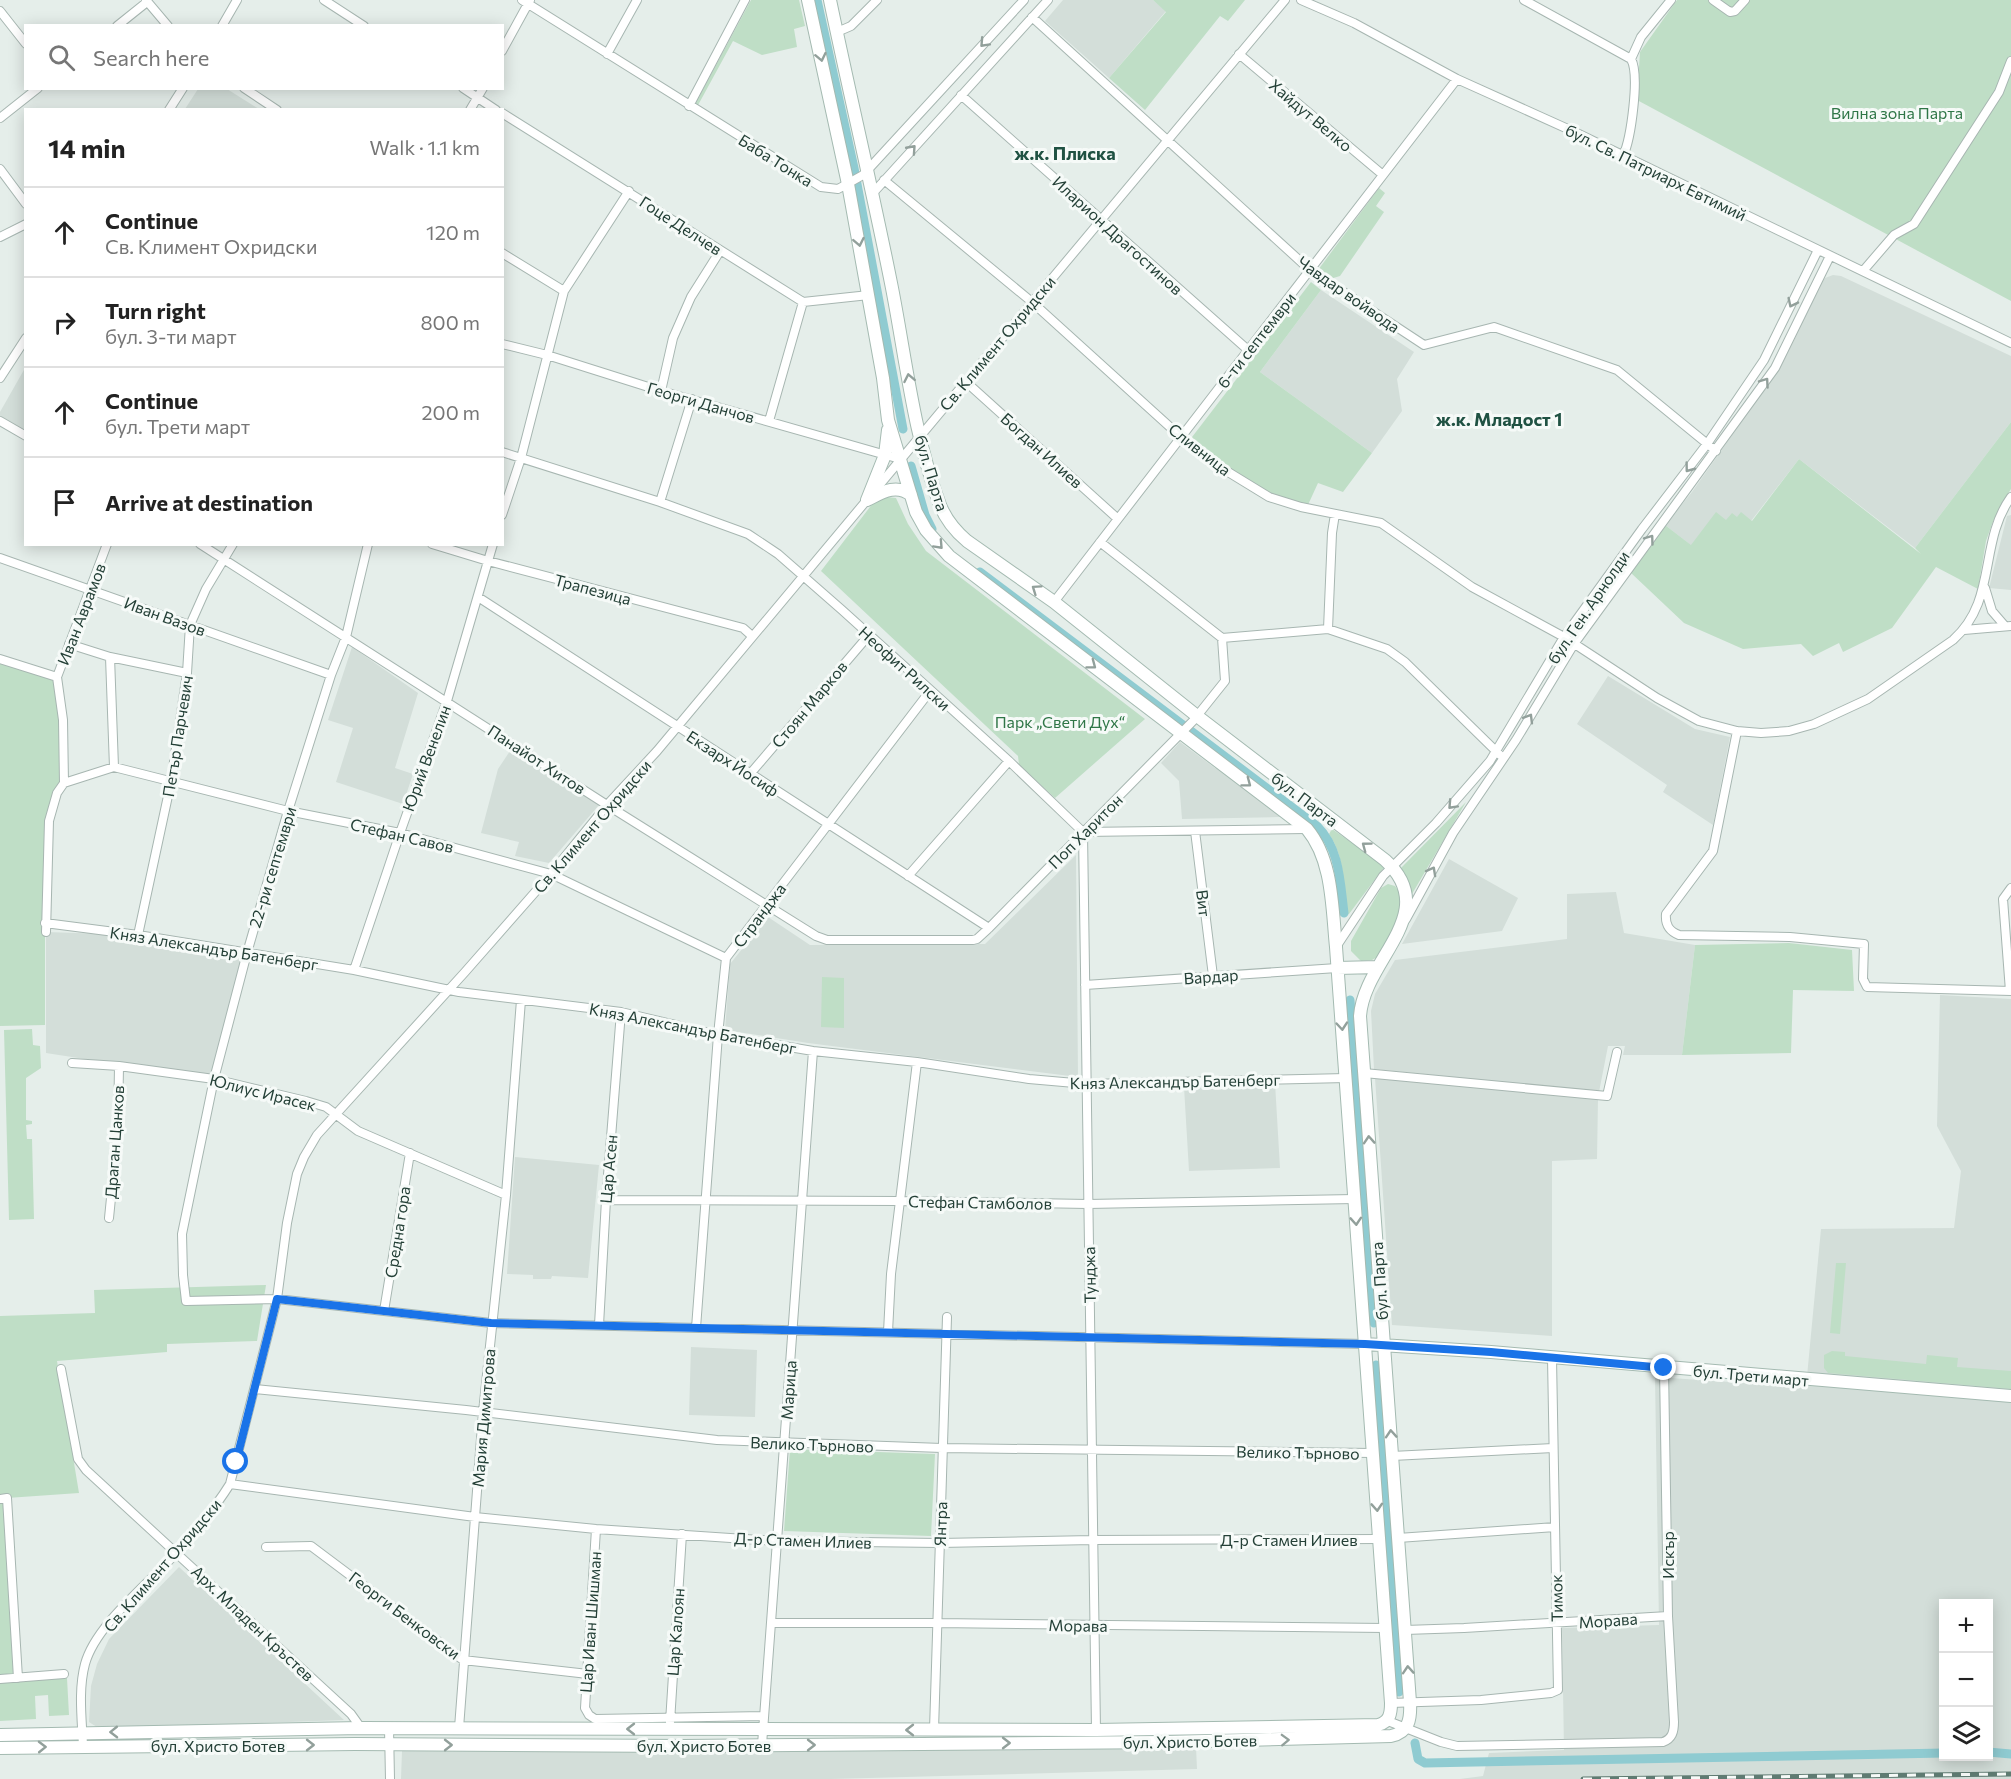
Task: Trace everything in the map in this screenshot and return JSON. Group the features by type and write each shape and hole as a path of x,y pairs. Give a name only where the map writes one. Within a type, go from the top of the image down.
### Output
{"main road":[{"name":"бул. Парта","path":"808,0 850,183 888,420 910,495 926,530 949,556 1183,731 1307,829 1317,844 1328,876 1336,947 1386,1628 1391,1703 1388,1721"},
{"name":"бул. Парта","path":"830,0 865,172 873,193 920,435 946,520 956,531 1054,602 1195,718 1391,866 1399,876 1406,892 1407,909 1404,922 1367,986 1361,1005 1410,1702 1410,1717 1406,1728"},
{"path":"867,500 885,455 888,420"},
{"path":"867,500 896,489 906,491 910,495"},
{"path":"1336,947 1350,962 1360,967"},
{"path":"1337,968 1378,967"},
{"name":"бул. Трети март","path":"1365,1344 2011,1396"},
{"name":"бул. Христо Ботев","path":"0,1735 669,1723 763,1730 934,1730 1096,1724 1378,1725 1388,1721"},
{"name":"бул. Христо Ботев","path":"0,1748 1273,1740 1391,1736 1406,1728"}],"street":[{"path":"223,24 237,0"},
{"path":"324,0 361,24"},
{"path":"607,54 637,0"},
{"path":"689,106 745,0"},
{"path":"837,32 851,26 876,0"},
{"name":"Баба Тонка","path":"527,1 607,54 820,187 838,189 865,172 1024,0"},
{"path":"873,193 1048,0"},
{"name":"Св. Климент Охридски","path":"83,1746 82,1676 92,1647 113,1619 177,1552 219,1502 230,1484 277,1299 287,1223 297,1174 317,1135 551,874 607,805 677,727 1285,0"},
{"name":"бул. Св. Патриарх Евтимий","path":"1301,0 1354,23 1457,79 1623,156 2011,343"},
{"path":"1524,0 1631,59 1635,69 1630,132 1623,156"},
{"path":"1631,59 1641,38 1671,0"},
{"path":"1713,0 1730,12 1735,11 1745,0"},
{"path":"119,24 146,1 166,24"},
{"path":"504,47 527,1"},
{"path":"0,11 24,41"},
{"name":"Чавдар войвода","path":"1032,17 1310,270 1424,345 1494,327 1617,370 1716,451"},
{"name":"Хайдут Велко","path":"1239,54 1383,175"},
{"path":"1863,271 1894,235 1914,224 1999,92 2011,61"},
{"name":"6-ти септември","path":"1054,602 1457,79"},
{"path":"0,118 35,90"},
{"path":"170,108 182,90"},
{"path":"247,90 275,108"},
{"path":"466,90 493,108"},
{"path":"471,108 482,90"},
{"name":"Иларион Драгостинов","path":"961,95 1248,350"},
{"name":"Гоце Делчев","path":"504,114 803,302"},
{"path":"0,170 24,201"},
{"name":"Сливница","path":"884,180 1032,302 1181,437 1220,467 1269,497 1301,507 1382,523 1472,587 1564,637 1665,703 1705,723 1737,731 1774,733 1789,731 1829,718 1868,699 1964,630"},
{"path":"504,509 521,458 564,291 629,191"},
{"path":"0,237 24,225"},
{"name":"бул. Ген. Арнолди","path":"1336,947 1367,898 1391,866 1472,783 1496,752 1564,637 1707,444 1764,360 1818,250"},
{"path":"661,391 673,338 691,297 720,251"},
{"path":"504,253 564,291"},
{"name":"бул. Ген. Арнолди","path":"1404,922 1453,833 1504,758 1574,644 1775,368 1830,256"},
{"path":"769,421 803,302 869,295"},
{"path":"0,378 3,369 24,341"},
{"name":"Георги Данчов","path":"504,344 547,355 661,391 900,459"},
{"name":"Богдан Илиев","path":"965,381 1118,519"},
{"path":"660,502 692,399"},
{"path":"0,421 24,435"},
{"name":"Неофит Рилски","path":"504,453 660,502 748,534 778,554 1009,761 1083,832"},
{"path":"1964,630 1976,610 1984,587 1994,533 2011,497"},
{"path":"1328,629 1332,533 1335,514"},
{"path":"1100,542 1222,638 1328,629 1387,649 1405,662 1504,758"},
{"name":"Иван Аврамов","path":"46,927 48,821 57,793 64,783 63,720 57,677 106,546"},
{"name":"Панайот Хитов","path":"203,546 816,936 827,940 973,940 989,928"},
{"name":"Петър Парчевич","path":"138,935 171,782 187,673 190,625 206,589 232,546"},
{"name":"22-ри септември","path":"277,1299 186,1301 182,1234 214,1079 247,953 288,811 331,675 346,637 368,546"},
{"name":"Трапезица","path":"439,546 743,628 752,636"},
{"name":"Юрий Венелин","path":"354,970 447,701 492,546"},
{"name":"Иван Вазов","path":"0,558 331,675"},
{"path":"1984,587 1992,611 2008,626"},
{"name":"Екзарх Йосиф","path":"478,597 989,928"},
{"path":"1964,630 2008,626"},
{"name":"Стоян Марков","path":"750,774 868,635"},
{"name":"Поп Харитон","path":"989,928 1183,731 1225,681 1222,638"},
{"path":"69,644 110,657 187,673"},
{"path":"64,783 114,767 110,657"},
{"path":"0,659 57,677"},
{"name":"Странджа","path":"696,1328 726,958 930,692"},
{"path":"1737,731 1713,851 1666,914 1665,921 1672,932 1679,935 1790,938 1864,944 1863,979 1867,987 2011,991 2003,899 2011,888"},
{"path":"908,876 1009,761"},
{"name":"Стефан Савов","path":"114,767 288,811 400,832 551,874 726,958"},
{"path":"1083,832 1307,829"},
{"name":"Вит","path":"1195,831 1213,976"},
{"name":"Тунджа","path":"1083,832 1096,1724"},
{"name":"Княз Александър Батенберг","path":"46,927 138,935 354,970 449,989 621,1012 718,1035 813,1051 917,1062 1029,1079 1086,1084 1346,1078"},
{"name":"Вардар","path":"1085,985 1337,968"},
{"name":"Мария Димитрова","path":"459,1728 483,1412 506,1195 521,1000"},
{"name":"Цар Асен","path":"599,1325 621,1012"},
{"name":"Марица","path":"762,1745 813,1051"},
{"path":"1364,1073 1607,1096 1617,1052"},
{"path":"888,1332 891,1274 917,1062"},
{"name":"Юлиус Ирасек","path":"72,1063 119,1066 214,1079 326,1107 358,1131 506,1195"},
{"name":"Драган Цанков","path":"109,1218 118,1128 119,1066"},
{"name":"Средна гора","path":"384,1311 410,1153"},
{"name":"Стефан Стамболов","path":"606,1200 1088,1204 1354,1199"},
{"path":"277,1299 491,1323 1365,1344"},
{"name":"Янтра","path":"934,1730 946,1317"},
{"name":"Тимок","path":"1410,1702 1481,1700 1555,1693 1559,1686 1552,1358"},
{"name":"Искър","path":"1664,1368 1668,1616 1674,1722 1672,1736 1668,1740"},
{"name":"Арх. Младен Кръстев","path":"61,1369 78,1459 86,1470 351,1714 361,1728"},
{"name":"Велико Търново","path":"255,1389 483,1412 717,1440 942,1448 1373,1453"},
{"path":"1392,1456 1553,1448"},
{"name":"Д-р Стамен Илиев","path":"230,1484 476,1517 596,1529 777,1541 940,1543 1379,1539"},
{"path":"4,1498 18,1678"},
{"path":"1398,1538 1555,1527"},
{"name":"Цар Иван Шишман","path":"596,1529 585,1707 588,1714 595,1719 669,1723"},
{"name":"Цар Калоян","path":"669,1723 682,1534"},
{"name":"Георги Бенковски","path":"266,1546 311,1546 463,1660 588,1674"},
{"name":"Морава","path":"1405,1630 1668,1616"},
{"name":"Морава","path":"771,1623 1386,1628"},
{"path":"0,1679 64,1674"},
{"path":"1391,1703 1410,1702"},
{"path":"669,1723 764,1716"},
{"name":"бул. Христо Ботев","path":"1388,1721 1457,1746 1663,1742 1668,1740"},
{"path":"389,1728 390,1779"}],"shaded area":[{"path":"1063,0 1153,0 1166,11 1109,78 1045,21"},
{"path":"197,90 229,90 257,108 186,108"},
{"path":"1833,275 1841,276 2011,356 2011,422 1915,548 1799,459 1751,521 1737,517 1727,520 1692,546 1665,525 1692,492 1771,380 1794,340 1818,287 1825,278"},
{"path":"1321,290 1414,352 1397,379 1402,411 1372,453 1260,372"},
{"path":"24,370 24,432 0,417 0,412"},
{"path":"2011,515 2011,590 1989,588 2007,516"},
{"path":"352,647 418,693 395,768 413,774 403,804 336,782 353,728 328,720"},
{"path":"1608,676 1695,729 1730,737 1713,825 1663,792 1667,785 1577,724"},
{"path":"1180,742 1215,768 1230,771 1285,812 1279,817 1182,819 1179,781 1161,763"},
{"path":"510,751 599,805 549,863 515,856 519,842 481,833 498,769"},
{"path":"1076,855 1078,1077 808,1043 725,1030 730,964 768,917 810,945 985,944"},
{"path":"1449,859 1518,898 1502,931 1402,944"},
{"path":"1616,892 1624,933 1695,945 1682,1055 1623,1055 1625,1046 1608,1046 1599,1092 1374,1069 1371,1011 1375,994 1395,960 1567,939 1567,894"},
{"path":"46,932 138,935 247,953 214,1079 46,1053"},
{"path":"1940,995 2011,999 2011,1779 1460,1779 1483,1776 1489,1753 1564,1750 1562,1628 1659,1625 1655,1377 1806,1387 1821,1229 1954,1228 1961,1171 1937,1126"},
{"path":"1375,1078 1598,1099 1597,1159 1552,1161 1552,1336 1392,1325"},
{"path":"1275,1083 1280,1168 1189,1171 1184,1087"},
{"path":"515,1157 599,1165 588,1278 552,1276 551,1279 533,1279 533,1275 507,1274"},
{"path":"691,1347 757,1350 755,1417 689,1415"},
{"path":"179,1567 344,1720 100,1729 89,1722 91,1686 97,1664 109,1639"},
{"path":"1196,1747 1197,1769 831,1779 401,1779 402,1751"}],"green space":[{"path":"751,0 799,0 805,26 794,29 797,47 762,55 733,41 697,107 694,106"},
{"path":"1153,0 1245,0 1228,21 1220,16 1145,110 1109,78 1166,12"},
{"name":"Вилна зона Парта","path":"1677,0 2011,0 2011,301 1637,100 1640,52"},
{"path":"1379,188 1385,193 1376,206 1384,212 1340,276 1330,279 1318,270"},
{"path":"1311,282 1321,290 1260,372 1372,453 1343,492 1318,483 1307,507 1272,498 1189,441"},
{"path":"2011,422 2011,489 2002,503 1986,541 1978,589 1936,567 1892,628 1843,652 1839,643 1813,656 1801,644 1743,649 1684,623 1630,572 1665,525 1691,545 1716,512 1726,520 1732,513 1737,517 1741,512 1752,521 1799,459 1921,554 1915,548"},
{"name":"Парк „Свети Дух“","path":"887,497 896,498 908,524 926,551 1145,719 1055,798 1019,765 1018,756 821,571 873,503"},
{"path":"0,659 57,677 64,783 53,806 45,923 45,1025 0,1026"},
{"path":"1466,802 1412,894 1400,869"},
{"path":"1332,829 1385,866 1346,915 1341,863 1329,834"},
{"path":"1388,884 1395,886 1400,893 1400,916 1379,956 1372,960 1361,961 1351,951 1351,941 1381,888"},
{"path":"1789,943 1852,950 1854,991 1793,990 1791,1053 1682,1055 1695,945"},
{"path":"822,977 844,978 844,1028 821,1027"},
{"path":"32,1029 33,1045 40,1046 41,1068 26,1078 26,1120 32,1121 32,1124 26,1125 27,1139 32,1139 34,1219 9,1220 4,1030"},
{"path":"1836,1263 1846,1263 1840,1334 1830,1333"},
{"path":"266,1285 257,1341 167,1344 167,1352 57,1361 79,1493 7,1498 15,1675 0,1676 0,1316 95,1313 94,1290"},
{"path":"1832,1351 1845,1352 1845,1356 1926,1364 1927,1355 1958,1358 1957,1367 2011,1371 2011,1389 1828,1373 1824,1368 1824,1355"},
{"path":"790,1449 935,1454 931,1536 784,1531"},
{"path":"67,1678 69,1715 49,1716 48,1695 35,1696 36,1719 0,1721 0,1682"}],"waterway":[{"path":"817,0 854,168 903,429"},
{"path":"911,466 925,515 932,529"},
{"path":"980,572 1317,826 1325,835 1335,855 1344,913"},
{"path":"1350,1000 1374,1323"},
{"path":"1376,1365 1399,1692"},
{"path":"1415,1743 1418,1759 1425,1763 1939,1753"},
{"path":"1993,1752 2011,1754"}],"railway":[{"path":"1583,1779 2011,1774"}],"district":[{"name":"ж.к. Плиска","path":"1065,153"},
{"name":"ж.к. Младост 1","path":"1499,419"}],"route":[{"path":"236,1462 277,1299 491,1323 1365,1344 1491,1352 1664,1368"}]}
